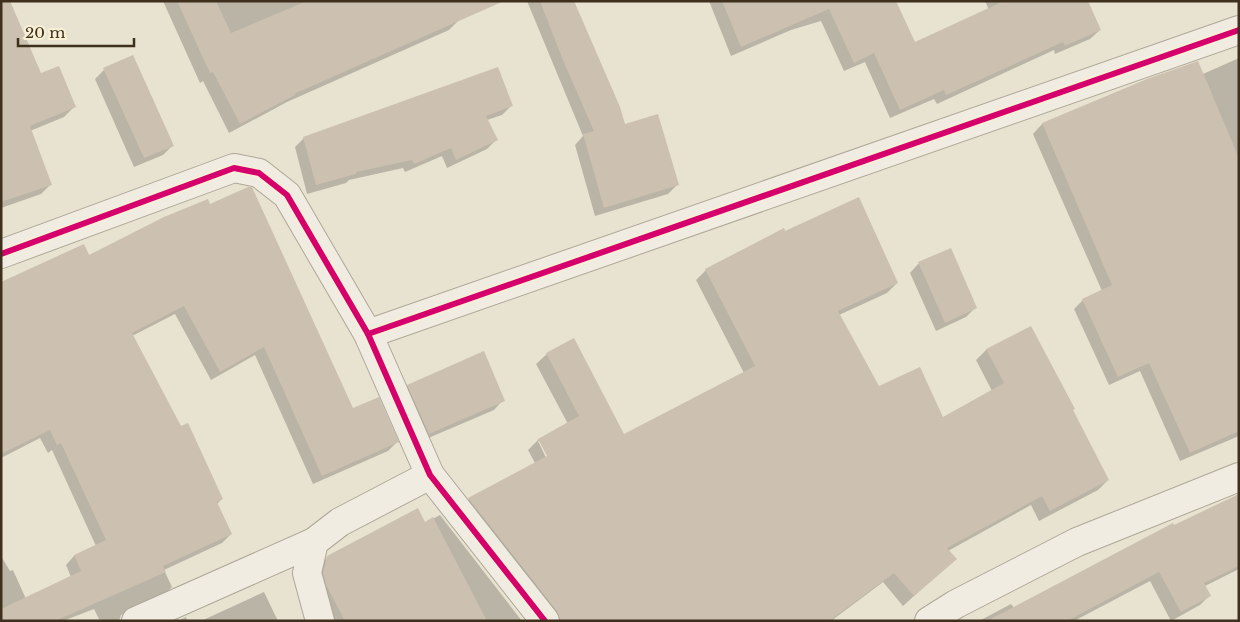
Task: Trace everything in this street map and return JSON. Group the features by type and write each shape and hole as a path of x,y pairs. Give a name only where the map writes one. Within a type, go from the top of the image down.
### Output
{"street":[{"path":"368,334 1239,30"},
{"path":"1,254 234,168 259,173 287,196 368,334 430,475 545,621"},
{"path":"136,621 314,542 340,522 430,475"},
{"path":"929,621 956,604 1077,542 1239,477"},
{"path":"314,542 306,573 320,621"}],"building":[{"path":"1,1 10,1 41,73 59,66 76,107 30,126 52,185 1,202"},
{"path":"177,1 216,1 231,33 307,1 504,1 294,94 240,124 213,72 210,73"},
{"path":"540,1 574,1 620,107 625,124 658,114 679,185 604,208 583,134 594,131 562,58"},
{"path":"722,1 896,1 915,42 1004,1 1088,1 1101,30 1065,46 1063,42 946,95 944,90 900,110 874,53 854,63 829,9 741,47"},
{"path":"133,55 174,146 144,158 103,68"},
{"path":"1198,61 1239,158 1239,431 1190,453 1149,363 1118,377 1082,299 1112,285 1042,123 1147,79"},
{"path":"498,67 513,106 486,116 498,140 456,160 451,148 414,164 412,160 356,172 356,174 316,185 303,137"},
{"path":"248,187 252,187 353,408 379,397 399,442 322,476 264,347 220,372 184,306 132,333 181,426 188,423 223,499 217,502 232,534 163,566 166,572 55,621 1,621 1,609 81,571 74,555 106,540 61,443 57,445 50,430 1,454 1,282 84,244 89,255 164,217 208,199 210,204"},
{"path":"859,197 898,283 838,311 879,386 920,367 943,417 1004,383 986,349 1031,326 1075,409 1073,410 1109,480 1050,511 1042,496 947,548 957,559 914,596 894,573 829,621 560,621 557,611 468,498 547,456 538,439 579,416 546,353 574,338 624,434 755,366 705,269 784,228 785,231"},
{"path":"951,248 977,308 945,323 918,262"},
{"path":"484,351 505,401 429,434 407,385"},
{"path":"1239,494 1239,566 1204,583 1211,596 1181,612 1159,572 1067,621 987,621 1173,523 1174,525"},
{"path":"418,508 425,522 433,517 487,621 345,621 326,585 323,573 327,556"}],"cycle path":[{"path":"368,334 1239,30"},
{"path":"1,254 234,168 259,173 287,195 368,334 430,475 545,621"}]}
